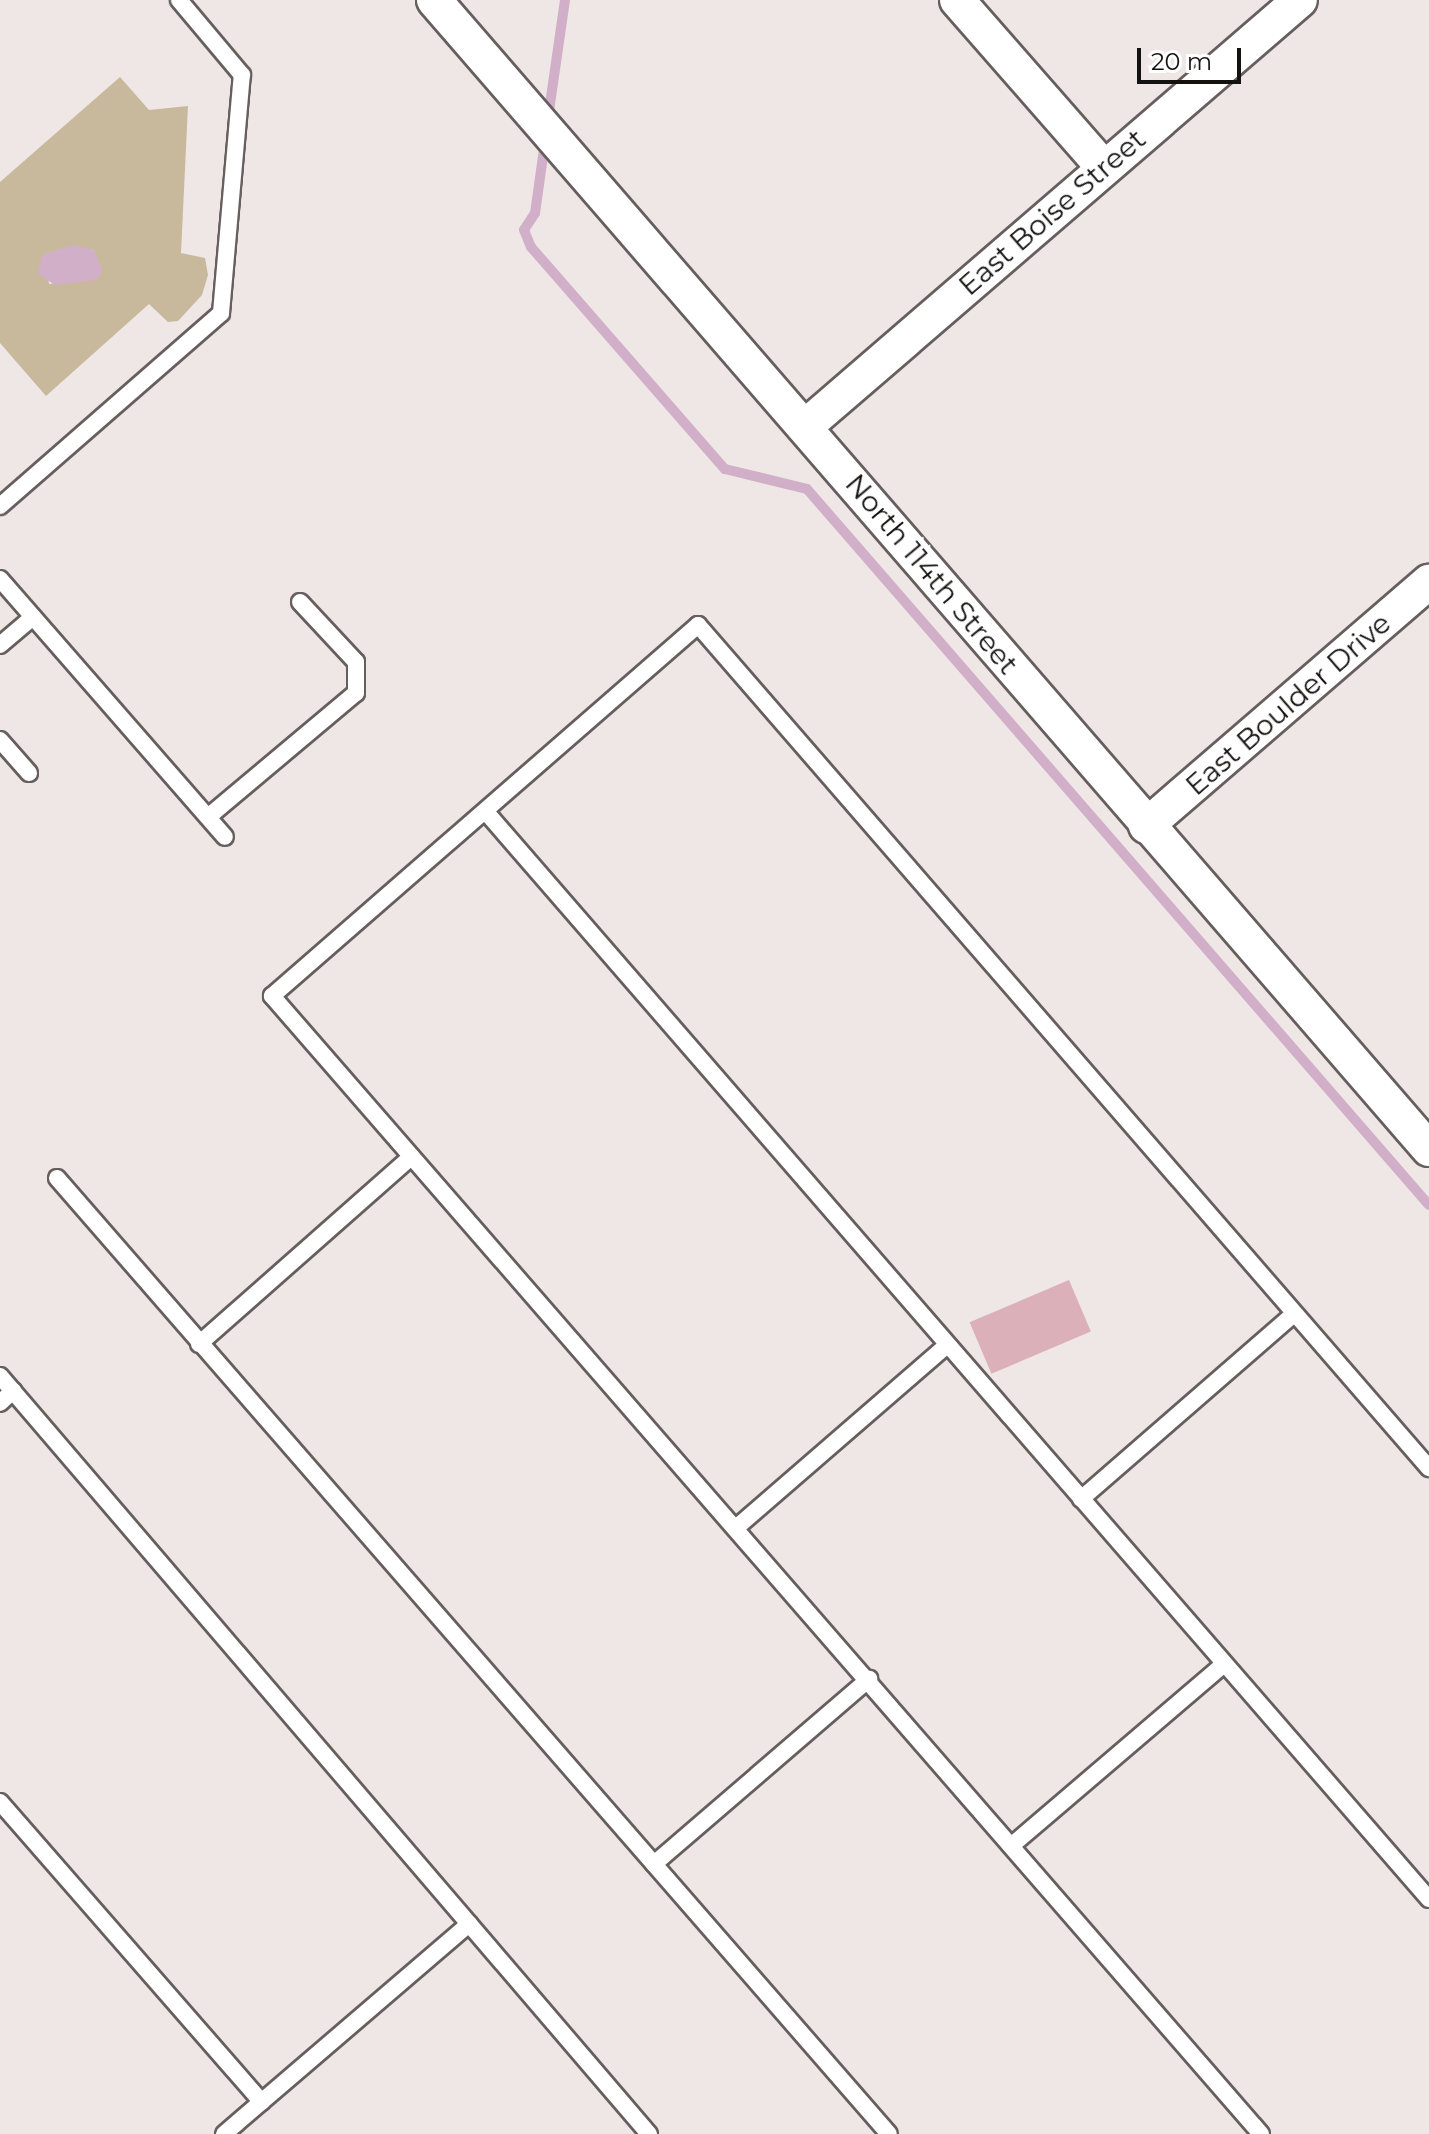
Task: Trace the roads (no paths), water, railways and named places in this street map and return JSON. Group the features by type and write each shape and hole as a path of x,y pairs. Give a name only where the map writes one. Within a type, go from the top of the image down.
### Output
{"street":[{"name":"North 114th Street","path":"434,0 806,426 1146,826 1429,1149"},
{"path":"957,0 1103,167"},
{"name":"East Boise Street","path":"806,426 1284,5"},
{"name":"East Boulder Drive","path":"1146,826 1429,582"}],"lane":[{"path":"0,506 221,313 242,75 179,0"},
{"path":"0,579 225,837"},
{"path":"208,817 356,693 356,662 300,602"},
{"path":"0,645 33,617"},
{"path":"1261,2134 737,1527 272,996 698,625 1429,1468"},
{"path":"0,740 29,773"},
{"path":"486,812 1429,1899"},
{"path":"199,1344 411,1157"},
{"path":"57,1178 889,2134"},
{"path":"1081,1499 1294,1314"},
{"path":"737,1527 947,1345"},
{"path":"0,1376 649,2134"},
{"path":"0,1403 13,1391"},
{"path":"1011,1846 1224,1664"},
{"path":"654,1864 869,1679"},
{"path":"0,1802 262,2102"},
{"path":"224,2134 469,1924"}],"waterway":[{"path":"548,118 565,0"},
{"path":"545,142 535,213 524,230 531,247 725,469 807,489 1429,1205"}]}
